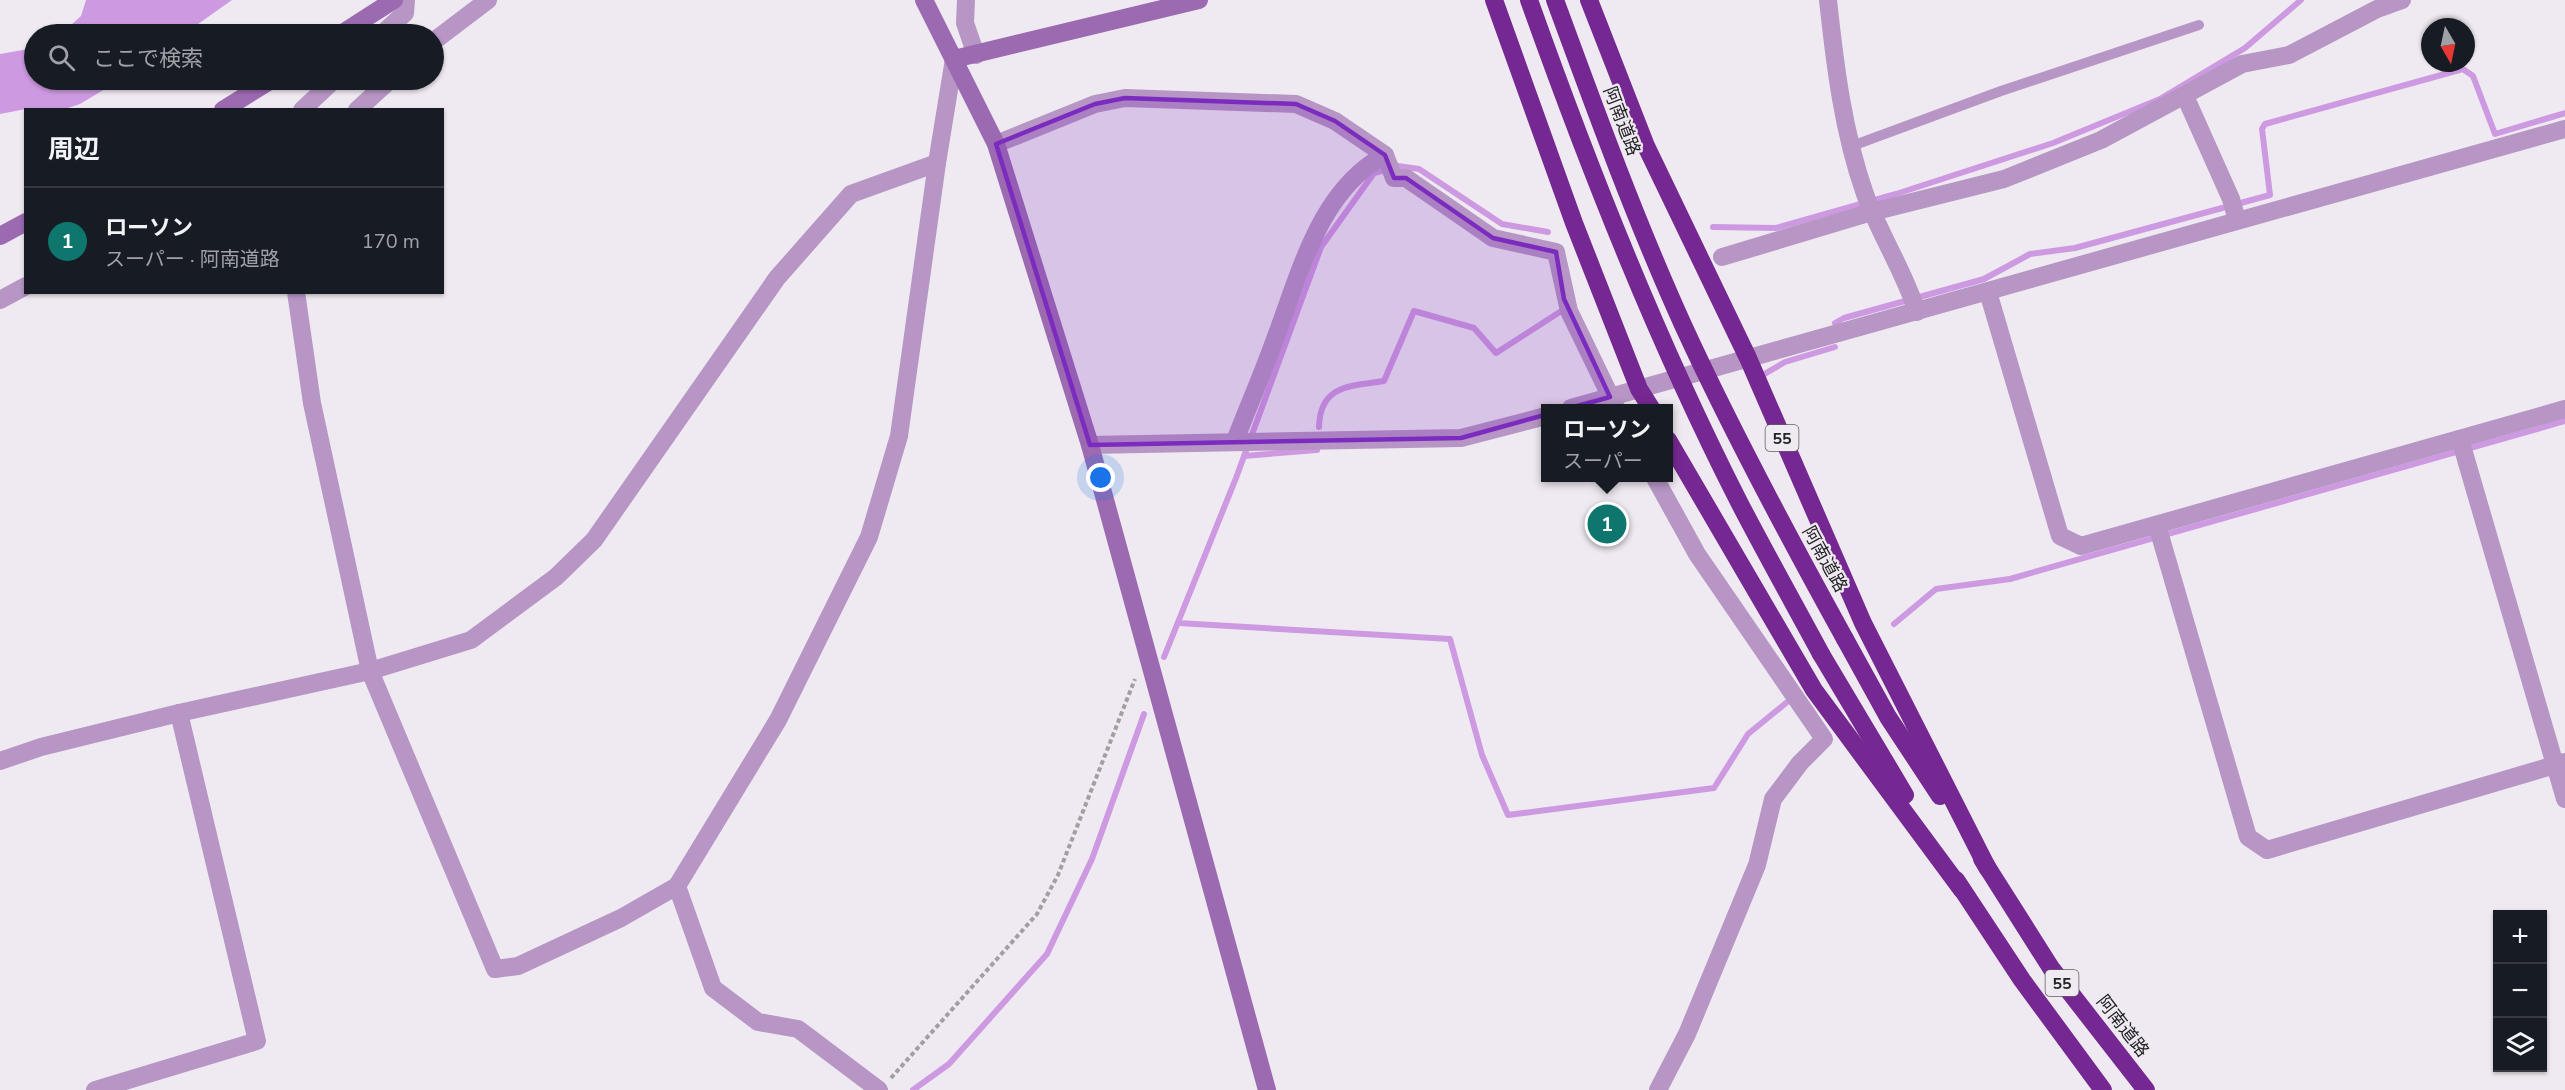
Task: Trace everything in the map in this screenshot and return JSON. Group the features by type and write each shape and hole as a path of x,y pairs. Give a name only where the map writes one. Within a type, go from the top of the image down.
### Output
{"highway":[{"path":"1494,0 1574,223 1639,389 1648,404"},
{"name":"55","path":"1529,0 1605,203 1659,333 1739,502 1821,654 1962,890"},
{"name":"阿南道路","path":"1555,0 1628,194 1683,325 1760,484 1888,717 2051,968 2146,1090"},
{"name":"55","path":"1589,0 1647,146 1748,358 1863,623 1988,869"},
{"name":"55","path":"1673,452 1814,690 1962,890 2022,980 2103,1090"}],"street":[{"path":"356,24 394,0"},
{"path":"393,24 405,13 406,0"},
{"path":"444,33 488,0"},
{"path":"924,0 996,144 1090,445 1267,1090"},
{"path":"966,0 965,23 976,55"},
{"path":"954,59 1198,0"},
{"path":"1828,0 1837,82 1852,146 1869,204 1914,304"},
{"path":"1722,257 1869,204 2004,179 2101,140 2242,64 2289,55 2377,9 2402,0"},
{"path":"296,294 312,403 370,671 495,969 518,966 621,918 677,886 778,720 869,537 899,436 937,163 954,59"},
{"path":"226,108 255,90"},
{"path":"304,108 323,90"},
{"path":"359,108 379,90"},
{"path":"2185,96 2234,210"},
{"path":"996,144 1095,104 1125,98 1296,104 1335,121 1388,163 1394,178 1406,177 1493,238 1556,252 1567,305 1613,403 1639,389 1748,358 1914,304 1988,292 2234,210 2565,129"},
{"path":"0,761 41,747 178,713 370,671 471,640 556,577 594,540 777,278 851,194 937,163"},
{"path":"1244,440 1322,220 1367,164 1388,163"},
{"path":"0,236 24,223"},
{"path":"0,300 24,287"},
{"path":"1988,292 2061,536 2081,546 2159,532 2462,445 2565,409"},
{"path":"1090,445 1244,440 1461,438 1541,417"},
{"path":"2462,445 2560,764 2565,799"},
{"path":"1658,482 1697,555 1824,739 1800,763 1773,799 1757,865 1687,1034 1658,1090"},
{"path":"2159,532 2248,837 2267,850 2560,764"},
{"path":"95,1090 257,1041 178,713"},
{"path":"677,886 713,988 758,1022 798,1029 883,1086"}],"lane":[{"path":"1852,146 2001,91 2199,25"}],"path":[{"path":"883,1086 1037,914 1058,875 1135,679 1150,662"}],"highlighted area":[{"path":"1125,98 1296,104 1335,121 1385,155 1394,178 1406,178 1493,238 1556,252 1564,299 1610,397 1461,438 1090,445 996,144 1095,104"}],"shaded area":[{"path":"86,0 232,0 198,24 72,24 81,16"},
{"path":"24,50 24,90 103,90 80,104 68,108 24,108 0,114 0,54"}],"waterway":[{"path":"1713,227 1776,228 1896,194 2053,143 2160,99 2245,48 2301,0"},
{"path":"1835,323 1844,318 1984,279 2030,254 2075,248 2270,195 2262,129 2265,124 2463,69 2473,76 2495,134 2565,113"},
{"path":"1164,657 1236,478 1321,247 1374,173 1398,166 1419,169 1502,224 1548,232"},
{"path":"1319,427 1321,413 1331,395 1339,390 1360,384 1384,381 1414,311 1474,328 1496,353 1566,308"},
{"path":"1761,376 1785,362 1835,347"},
{"path":"1894,624 1936,589 2010,579 2565,421"},
{"path":"1244,456 1317,450"},
{"path":"1178,623 1450,639 1482,755 1508,815 1714,788 1748,734 1786,703"},
{"path":"913,1090 949,1064 1047,954 1092,859 1144,714"}],"place":[{"name":"ローソン","path":"1607,524"}]}
